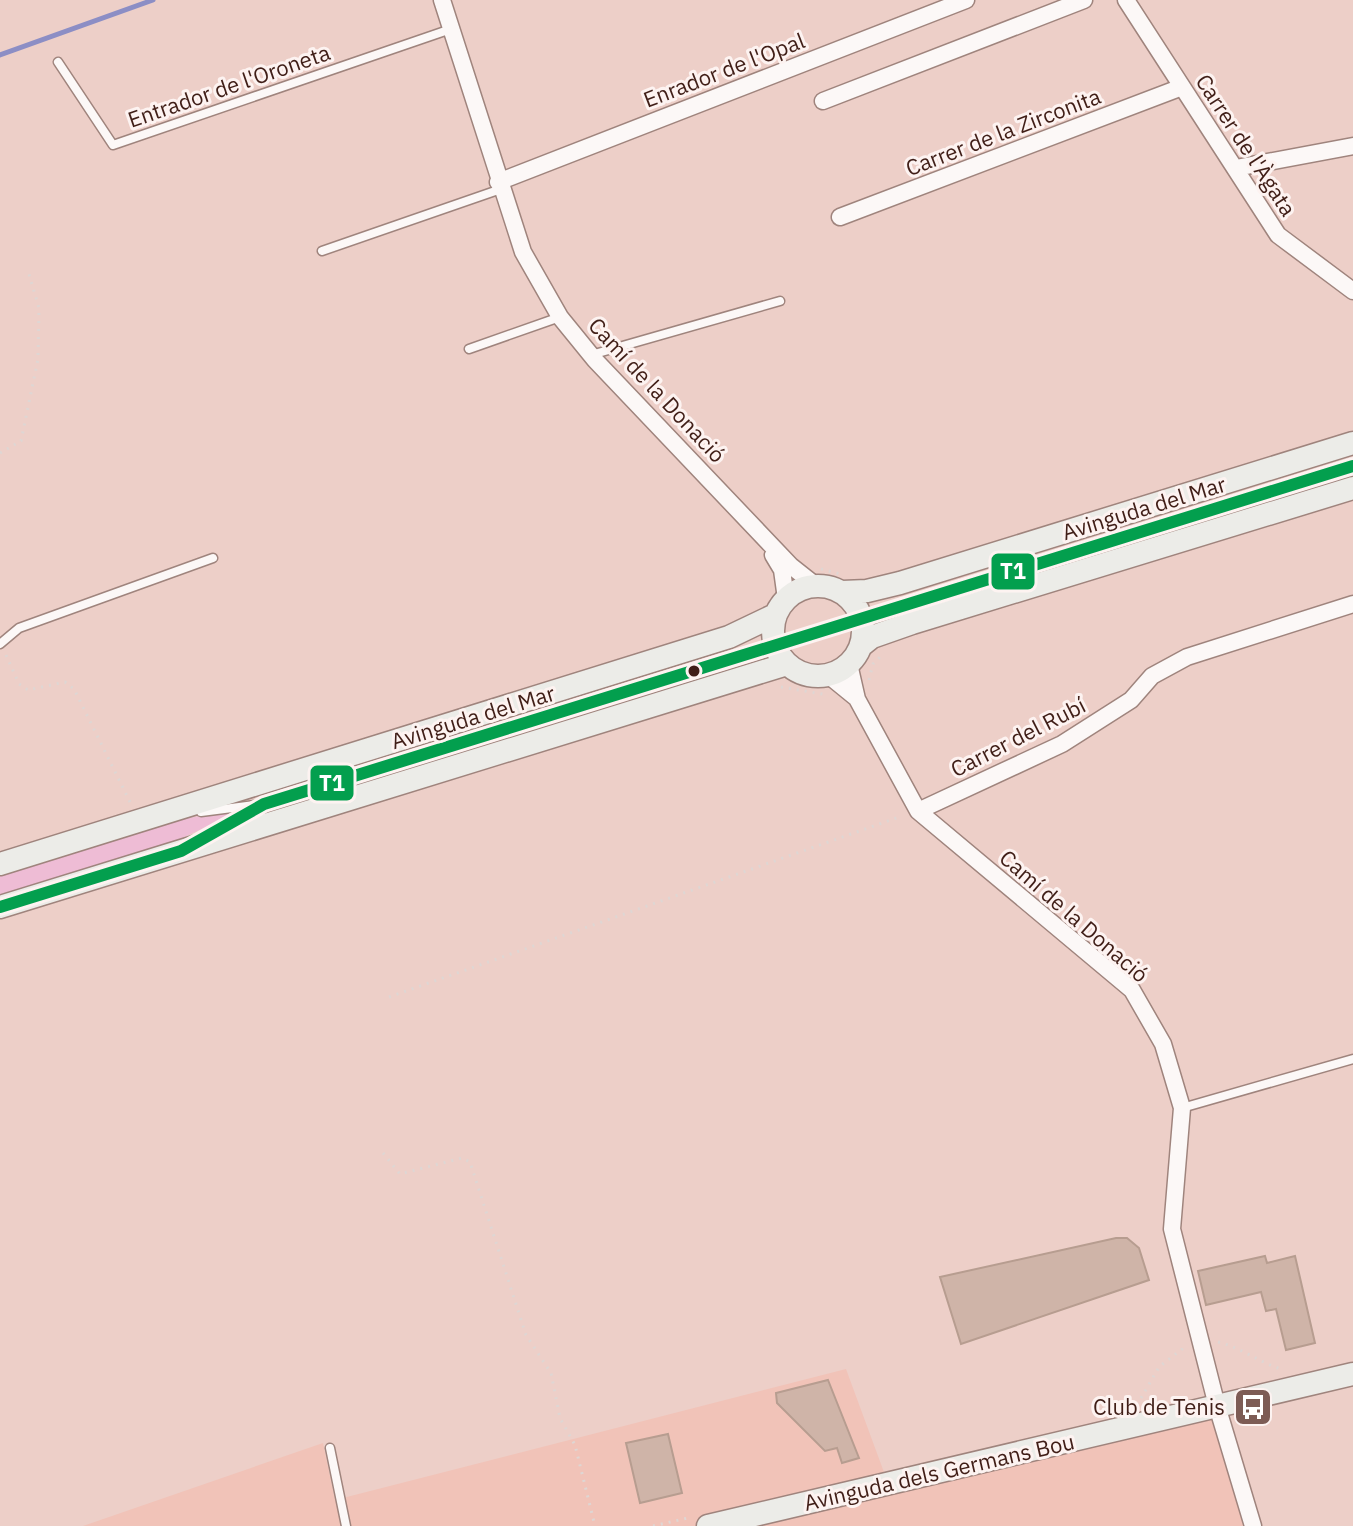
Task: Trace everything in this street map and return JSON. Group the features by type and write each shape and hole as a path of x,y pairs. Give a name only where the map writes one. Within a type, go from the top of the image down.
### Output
{"main road":[{"name":"Avinguda del Mar","path":"842,592 867,591 900,583 1353,443"},
{"name":"Avinguda del Mar","path":"862,645 872,637 912,623 1353,488"},
{"name":"Avinguda del Mar","path":"0,864 729,637 780,607 799,589 815,585"},
{"path":"780,607 781,654 806,675 828,675 849,664 862,645 862,617 842,592 815,585"},
{"name":"Avinguda del Mar","path":"0,907 181,851 781,654"},
{"name":"Avinguda dels Germans Bou","path":"703,1521 1353,1374"}],"street":[{"name":"Enrador de l'Opal","path":"499,185 966,0"},
{"path":"823,101 1084,0"},
{"name":"Carrer de l'Àgata","path":"1126,0 1278,235 1353,291"},
{"name":"Camí de la Donació","path":"446,1 451,29 523,252 560,317 591,355 791,566 815,585"},
{"name":"Carrer de la Zirconita","path":"840,217 1182,87"},
{"path":"1236,168 1353,146"},
{"name":"Camí de la Donació","path":"759,529 782,570 780,607"},
{"name":"Carrer del Rubí","path":"918,811 1062,744 1131,700 1152,676 1187,657 1353,604"},
{"name":"Camí de la Donació","path":"849,664 857,699 918,811 1132,990 1163,1044 1182,1108 1172,1229 1217,1406 1253,1526"},
{"name":"Camí de la Donació","path":"828,675 857,699"}],"lane":[{"name":"Entrador de l'Oroneta","path":"58,62 113,145 451,29"},
{"path":"322,251 499,185"},
{"path":"591,355 780,301"},
{"path":"469,349 560,317"},
{"name":"Avinguda del Mar","path":"169,812 197,813 264,804 781,654 862,617 1353,466"},
{"path":"2,646 19,628 213,558"},
{"name":"Avinguda del Mar","path":"181,851 264,804"},
{"path":"1182,1108 1353,1059"},
{"path":"330,1448 346,1526"}],"path":[{"path":"0,453 21,441 38,359 39,308 28,271"},
{"path":"2,646 19,684 28,690 65,682 74,689 138,822"},
{"path":"389,997 918,811"},
{"path":"383,1153 400,1174 462,1158 470,1162 526,1335 551,1373 560,1418 575,1445 595,1526"},
{"path":"1131,1409 1141,1403 1159,1367 1182,1349 1186,1337"},
{"path":"1216,1342 1239,1347 1266,1365 1286,1371"},
{"path":"653,1526 703,1521"}],"shaded area":[{"path":"247,808 169,844 0,898 0,872 177,820"},
{"path":"846,1369 892,1494 1222,1417 1243,1526 83,1526 323,1443 335,1500"}],"building":[{"path":"1127,1238 1139,1248 1149,1280 961,1344 940,1277"},
{"path":"1265,1256 1267,1263 1295,1256 1315,1343 1286,1350 1276,1309 1266,1311 1261,1292 1206,1305 1198,1271"},
{"path":"828,1380 859,1458 842,1463 837,1448 825,1451 777,1403 776,1393"},
{"path":"668,1434 682,1493 640,1503 626,1443"}],"waterway":[{"path":"0,55 153,0"}],"transit line":[{"name":"T1","path":"0,907 181,851 264,804 1353,466"}],"place":[{"name":"Club de Tenis","path":"1253,1407"}]}
